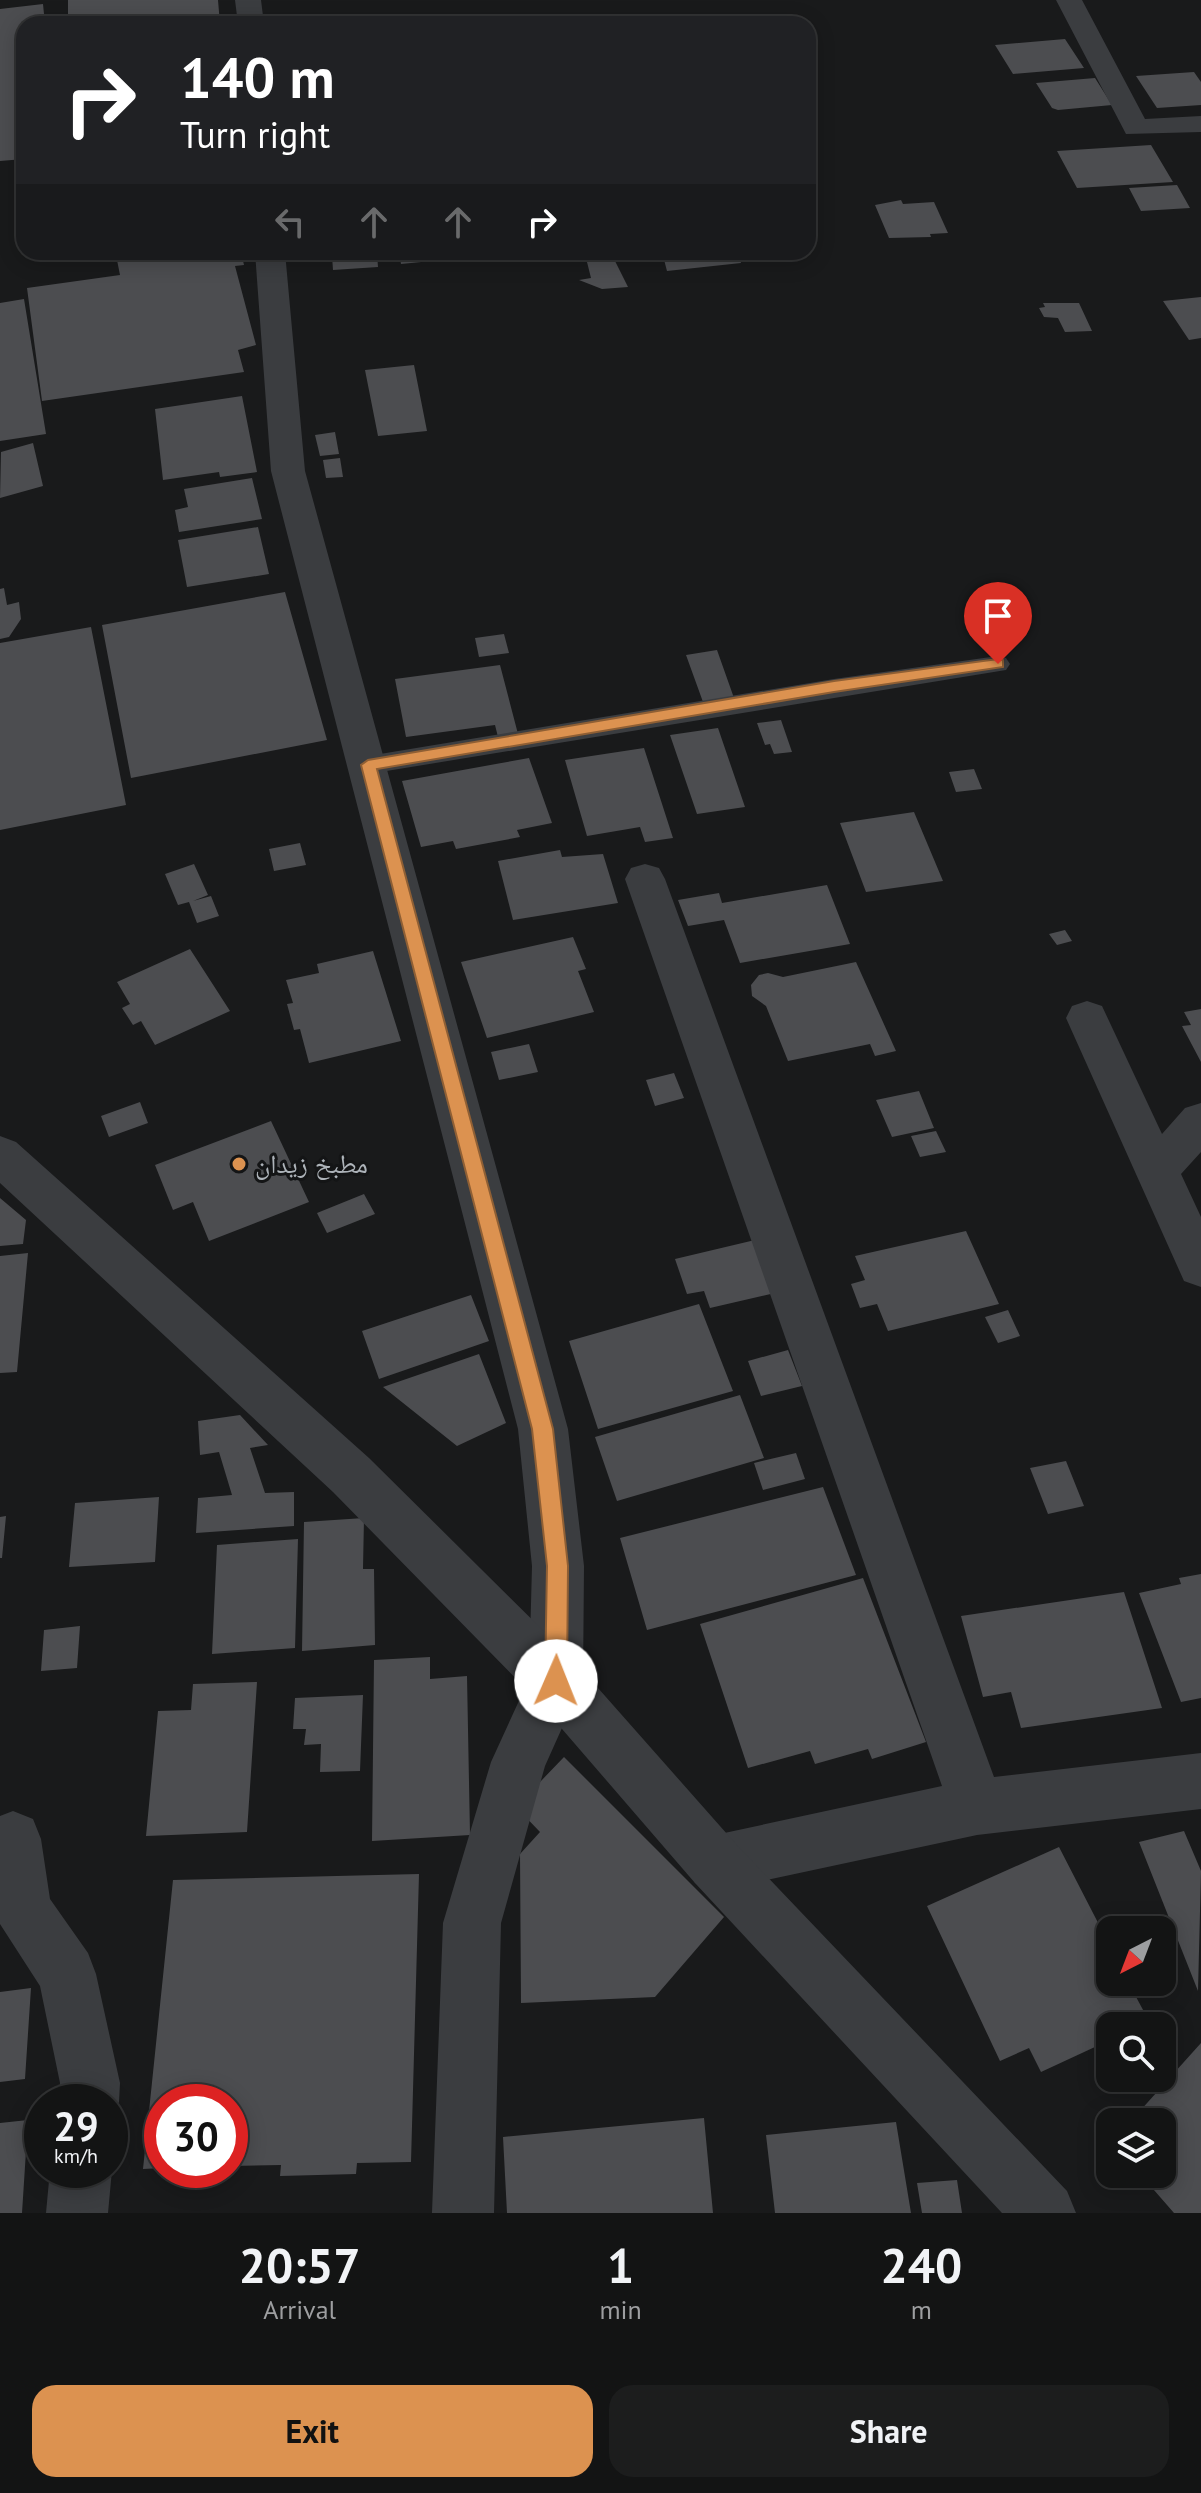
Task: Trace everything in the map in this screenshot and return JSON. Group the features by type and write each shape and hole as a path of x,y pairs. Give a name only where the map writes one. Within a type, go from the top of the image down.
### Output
{"street":[{"path":"1069,0 1136,128 1201,124"},
{"path":"271,260 288,471 543,1429 558,1566 556,1681 519,1762 472,1923 463,2213"},
{"path":"645,879 977,1807"},
{"path":"1087,1018 1201,1267"},
{"path":"1157,1170 1201,1121"},
{"path":"0,1155 351,1475 556,1681 715,1863 1045,2213"},
{"path":"715,1863 977,1807 1201,1781"},
{"path":"13,1839 23,1910 67,1974 90,2084"},
{"path":"77,2213 79,2188"}],"lane":[{"path":"368,765 834,687 998,664"}],"building":[{"path":"68,0 218,0 219,16 68,16"},
{"path":"43,4 44,16 16,16 16,160 0,161 0,9"},
{"path":"1065,39 1084,68 1013,74 995,45"},
{"path":"1194,72 1201,82 1201,105 1157,108 1136,76"},
{"path":"1095,78 1112,105 1058,110 1052,108 1036,83"},
{"path":"1151,145 1173,182 1077,188 1057,151"},
{"path":"1177,185 1190,208 1141,211 1129,188"},
{"path":"901,200 903,204 934,202 948,233 930,234 931,237 889,238 875,205"},
{"path":"117,260 243,260 244,265 235,266 256,345 238,350 244,372 42,401 27,288 120,275"},
{"path":"332,260 378,260 378,267 333,270"},
{"path":"400,260 442,260 401,264"},
{"path":"614,260 628,287 602,289 579,280 591,278 587,262"},
{"path":"664,260 740,260 741,263 667,271"},
{"path":"1201,297 1201,338 1189,340 1163,301"},
{"path":"24,299 46,434 0,441 0,303"},
{"path":"1043,303 1079,303 1092,331 1065,332 1058,318 1044,317 1039,308 1045,307"},
{"path":"414,365 427,431 378,436 365,370"},
{"path":"242,396 257,472 220,477 219,472 163,480 155,409"},
{"path":"335,432 339,454 320,456 315,435"},
{"path":"33,443 43,486 0,498 1,452"},
{"path":"340,458 343,477 326,478 323,460"},
{"path":"252,478 262,519 179,532 175,510 188,507 184,489"},
{"path":"258,527 269,574 187,587 178,540"},
{"path":"4,588 7,605 19,602 21,619 9,637 0,639 0,589"},
{"path":"285,592 327,740 131,778 102,625"},
{"path":"91,627 126,805 0,830 0,643"},
{"path":"504,634 509,653 479,657 475,638"},
{"path":"717,650 734,698 703,702 686,655"},
{"path":"500,665 518,734 498,737 495,725 406,737 395,679"},
{"path":"781,720 792,752 774,754 770,744 765,745 757,723"},
{"path":"718,728 745,807 697,814 670,735"},
{"path":"644,748 673,838 645,842 640,827 587,836 565,760"},
{"path":"529,758 552,823 517,830 520,837 456,849 453,841 421,847 402,781"},
{"path":"974,769 982,789 956,792 949,772"},
{"path":"914,812 943,881 866,892 840,823"},
{"path":"300,843 306,865 274,871 269,849"},
{"path":"560,850 562,857 603,854 618,903 513,920 498,861"},
{"path":"194,864 208,895 193,901 211,896 219,916 197,923 189,902 178,905 165,874"},
{"path":"827,885 850,944 740,963 724,920 688,926 678,900 719,893 722,903"},
{"path":"1065,930 1072,941 1057,945 1049,934"},
{"path":"573,937 586,969 578,971 594,1012 487,1038 461,962"},
{"path":"190,949 230,1011 155,1045 141,1021 133,1025 122,1008 130,1004 117,982"},
{"path":"373,951 401,1041 309,1063 300,1029 294,1030 287,1004 293,1003 286,980 319,973 317,964"},
{"path":"856,962 896,1051 875,1056 870,1044 788,1061 766,1006 752,996 751,985 759,975 768,973 783,977"},
{"path":"1201,1009 1201,1062 1182,1026 1191,1025 1184,1012"},
{"path":"529,1044 538,1072 499,1080 491,1052"},
{"path":"674,1073 684,1098 655,1106 646,1080"},
{"path":"919,1091 934,1128 892,1137 876,1100"},
{"path":"140,1102 148,1123 109,1137 101,1116"},
{"path":"271,1121 309,1202 209,1241 193,1202 173,1210 155,1165"},
{"path":"936,1131 946,1152 920,1157 911,1136"},
{"path":"364,1194 375,1214 327,1233 317,1213"},
{"path":"0,1198 26,1220 23,1244 0,1246"},
{"path":"966,1231 999,1304 888,1331 877,1304 860,1308 851,1284 865,1280 855,1256"},
{"path":"755,1240 775,1293 710,1308 704,1291 687,1294 675,1259"},
{"path":"28,1253 17,1372 0,1373 0,1256"},
{"path":"471,1295 489,1341 379,1379 362,1331"},
{"path":"699,1304 733,1391 598,1429 569,1341"},
{"path":"1008,1310 1020,1336 998,1343 985,1317"},
{"path":"788,1350 802,1386 761,1396 748,1361"},
{"path":"479,1354 506,1423 457,1446 383,1387"},
{"path":"740,1395 764,1458 617,1501 595,1437"},
{"path":"240,1415 268,1445 250,1448 265,1493 294,1492 294,1526 196,1533 198,1498 232,1495 219,1452 200,1455 198,1421"},
{"path":"796,1453 805,1479 763,1490 754,1463"},
{"path":"1066,1461 1084,1506 1048,1514 1030,1468"},
{"path":"823,1487 856,1575 647,1630 620,1538"},
{"path":"159,1497 155,1562 69,1567 75,1503"},
{"path":"6,1516 2,1558 0,1558 0,1517"},
{"path":"364,1518 363,1569 374,1569 375,1645 302,1651 304,1522"},
{"path":"298,1539 295,1648 212,1654 217,1545"},
{"path":"1201,1574 1201,1698 1181,1702 1139,1593 1181,1584 1179,1578"},
{"path":"863,1578 926,1742 872,1759 868,1749 815,1764 810,1751 748,1768 700,1624"},
{"path":"1124,1592 1162,1708 1021,1728 1011,1692 983,1697 961,1616"},
{"path":"80,1626 77,1668 41,1671 44,1630"},
{"path":"430,1657 430,1679 467,1676 470,1835 372,1841 374,1660"},
{"path":"257,1682 247,1832 146,1836 158,1711 191,1710 193,1684"},
{"path":"363,1695 360,1771 320,1772 321,1744 304,1745 306,1729 293,1729 295,1698"},
{"path":"564,1757 724,1917 655,1997 521,2003 520,1854 540,1832 516,1807"},
{"path":"1184,1831 1201,1871 1198,1991 1176,1935 1176,1916 1168,1916 1139,1842"},
{"path":"1059,1847 1096,1919 1096,1996 1136,1996 1144,2012 1096,2012 1096,2046 1041,2072 1029,2048 1000,2061 927,1906"},
{"path":"419,1874 411,2162 357,2163 356,2174 280,2176 281,2165 248,2166 248,2084 152,2084 173,1880"},
{"path":"31,1988 25,2079 0,2082 0,1992"},
{"path":"1201,2043 1201,2213 1174,2213 1152,2188 1176,2188 1176,2108 1143,2108 1157,2092 1176,2092 1176,2071"},
{"path":"704,2118 713,2213 507,2213 503,2137"},
{"path":"24,2120 22,2213 0,2213 0,2123"},
{"path":"896,2122 911,2213 775,2213 766,2135"},
{"path":"957,2180 962,2213 922,2213 917,2183"}],"place":[{"name":"مطبخ زيدان","path":"239,1164"}],"route":[{"path":"556,1681 558,1566 543,1429 368,765 834,687 998,664"}]}
